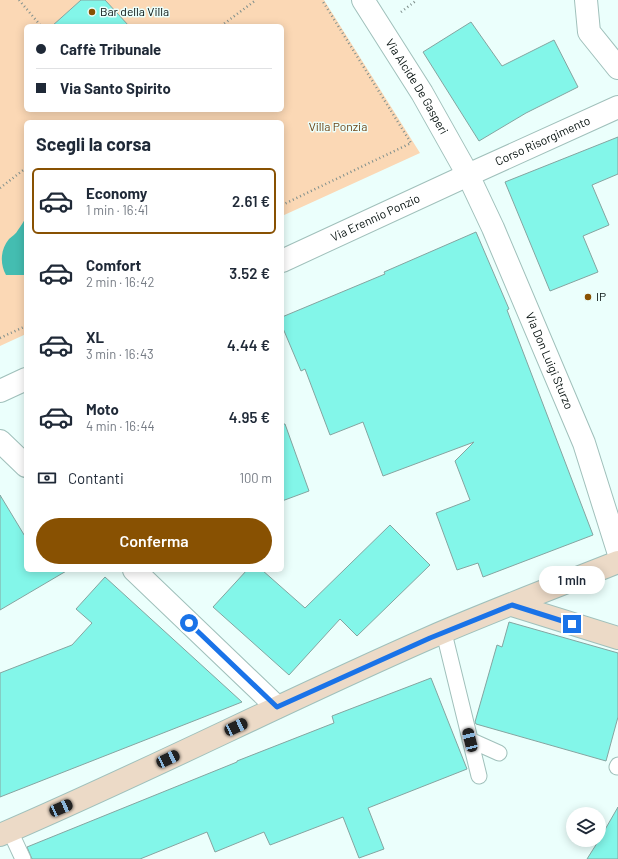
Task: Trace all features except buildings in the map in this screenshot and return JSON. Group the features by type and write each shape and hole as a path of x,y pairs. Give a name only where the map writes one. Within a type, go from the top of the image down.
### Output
{"street":[{"name":"Via Alcide De Gasperi","path":"363,0 422,93 468,175"},
{"path":"586,0 588,32 618,68"},
{"name":"Corso Risorgimento","path":"468,175 618,107"},
{"name":"Via Erennio Ponzio","path":"284,260 468,175"},
{"name":"Via Don Luigi Sturzo","path":"468,175 496,235 584,443 618,551"},
{"path":"0,391 24,380"},
{"path":"0,441 24,464"},
{"path":"5,833 100,791 277,707 444,633 618,562"},
{"path":"136,572 277,707"},
{"path":"512,605 618,638"}],"lane":[{"path":"444,633 479,776"},
{"path":"470,740 498,754"},
{"path":"5,833 23,859"}],"path":[{"path":"18,0 39,24"},
{"path":"224,24 256,0"},
{"path":"284,204 411,143 322,0"},
{"path":"409,7 417,0"},
{"path":"0,188 24,170"},
{"path":"0,338 24,327"}],"green space":[{"name":"Villa Ponzia","path":"0,0 324,0 420,153 284,215 284,120 24,120 24,335 0,346"}],"water":[{"path":"24,220 24,275 6,275 2,262 4,248 9,239 15,234"}],"place":[{"name":"Bar della Villa","path":"92,12"},
{"name":"IP","path":"588,297"}],"route":[{"path":"189,623 277,707 430,638 512,605 572,624"}]}
